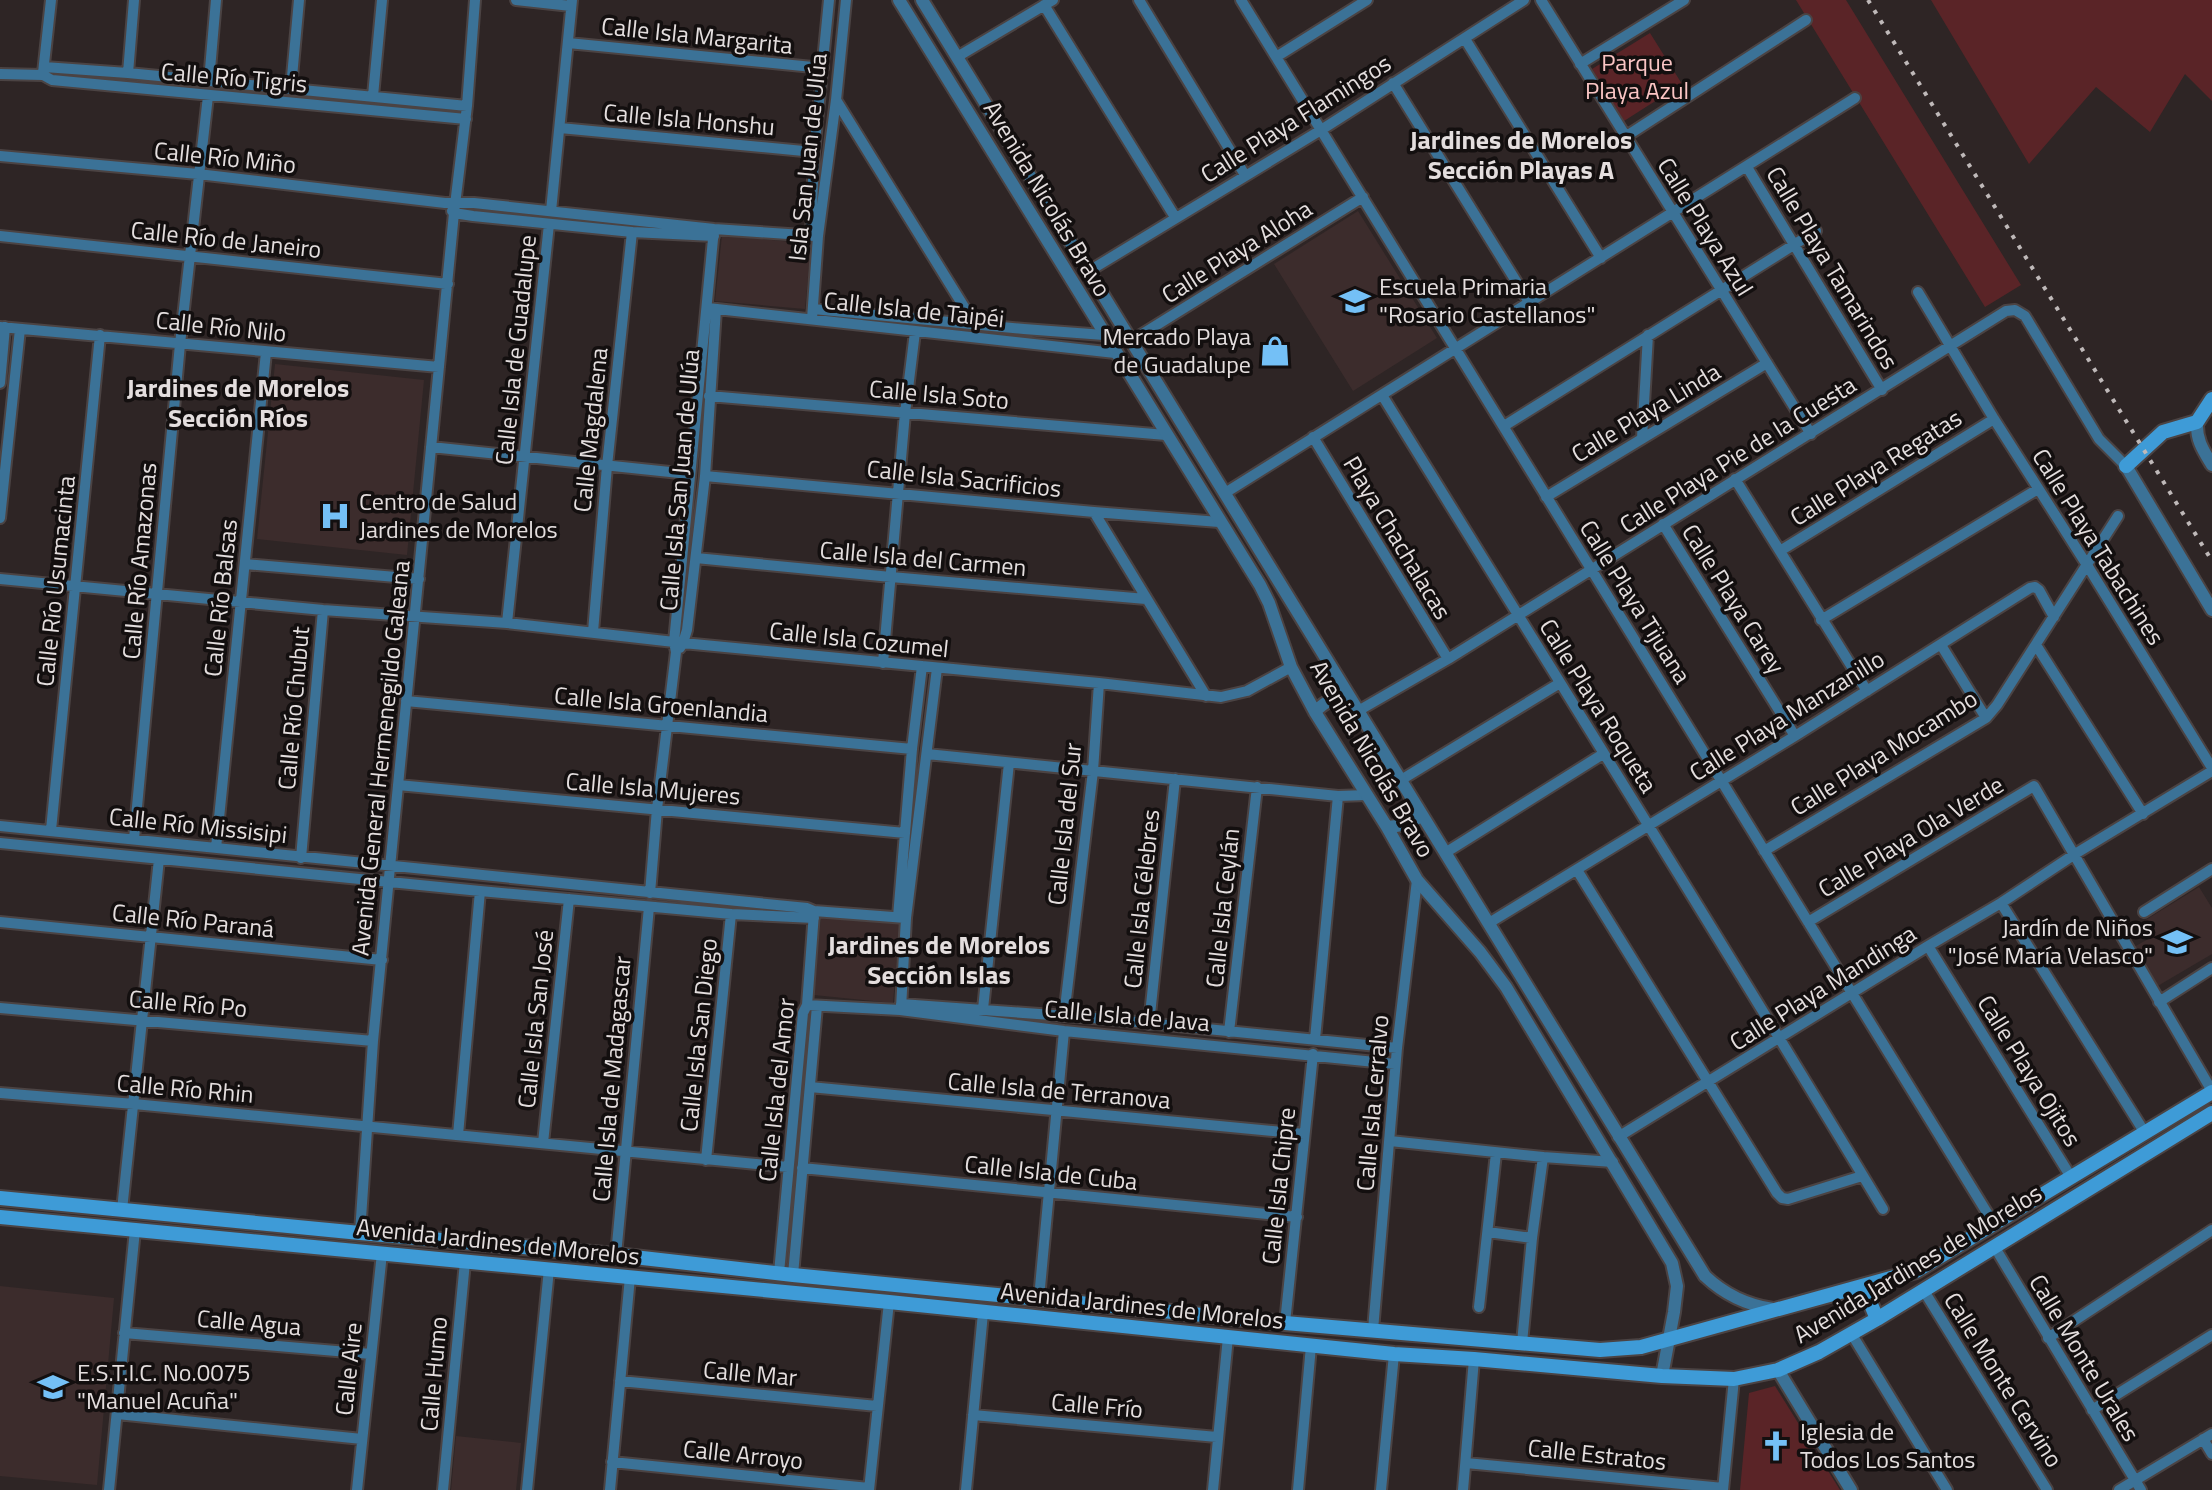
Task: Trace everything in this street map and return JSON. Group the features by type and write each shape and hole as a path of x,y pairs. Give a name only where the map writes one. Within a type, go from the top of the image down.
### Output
{"main road":[{"path":"2126,466 2163,432 2197,422 2212,399"},
{"name":"Avenida Jardines de Morelos","path":"0,1198 616,1255 1285,1323 1600,1350 1641,1347 1916,1271 2212,1092"},
{"name":"Avenida Jardines de Morelos","path":"0,1217 1394,1354 1734,1379 1778,1370 1819,1352 1924,1291 2212,1113"},
{"path":"42,1202 42,1222"},
{"path":"425,1258 427,1239"},
{"path":"583,1273 585,1252"},
{"path":"1859,1288 1870,1302 1877,1319"},
{"path":"1065,1321 1066,1300"}],"street":[{"path":"43,71 51,0"},
{"path":"128,73 134,0"},
{"path":"209,81 216,0"},
{"path":"291,88 299,0"},
{"path":"373,96 382,0"},
{"name":"Avenida General Hermenegildo Galeana","path":"360,1233 373,1041 448,284 452,206 466,119 475,0"},
{"path":"516,0 572,3"},
{"name":"Isla San Juan de Ulúa","path":"813,314 814,152 829,0"},
{"name":"Isla San Juan de Ulúa","path":"814,236 836,100 846,0"},
{"name":"Avenida Nicolás Bravo","path":"899,0 1269,603 1291,667 1315,712 1417,880 1480,952 1525,1016 1672,1263 1677,1286 1662,1376"},
{"name":"Avenida Nicolás Bravo","path":"922,0 1705,1276 1721,1292 1756,1306 1780,1309"},
{"path":"1139,0 1245,175"},
{"name":"Calle Playa Tijuana","path":"1241,0 1994,1224"},
{"path":"1276,57 1367,0"},
{"name":"Calle Playa Flamingos","path":"1089,271 1321,130 1524,0"},
{"name":"Calle Playa Azul","path":"1541,0 1811,434"},
{"path":"1580,64 1684,0"},
{"name":"Calle Isla de Guadalupe","path":"551,211 572,3"},
{"path":"957,57 1048,3 1175,217"},
{"path":"1625,137 1806,20"},
{"path":"827,30 843,31"},
{"path":"1465,39 1601,258"},
{"name":"Calle Isla Margarita","path":"568,43 823,68"},
{"name":"Calle Río Tigris","path":"43,71 52,80 466,119"},
{"name":"Calle Río Tigris","path":"0,74 43,71 128,73 467,106"},
{"path":"1393,83 1529,302"},
{"path":"240,99 242,84"},
{"name":"Calle Río Amazonas","path":"134,839 180,344 208,96"},
{"path":"1225,493 1855,98"},
{"path":"836,100 974,323"},
{"name":"Calle Isla Honshu","path":"560,128 814,152"},
{"name":"Calle Río Miño","path":"0,156 198,174 452,206"},
{"name":"Calle Playa Tamarindos","path":"1747,167 1882,390"},
{"name":"Calle Playa Aloha","path":"1131,341 1363,197"},
{"path":"452,206 549,224 595,222 714,233"},
{"path":"452,206 551,211 632,232 814,236"},
{"name":"Calle Isla de Guadalupe","path":"507,623 549,224"},
{"path":"1504,426 1816,231"},
{"name":"Calle Magdalena","path":"593,632 632,232"},
{"path":"712,308 714,233"},
{"name":"Calle Río de Janeiro","path":"0,236 448,284"},
{"name":"Calle Playa Tabachines","path":"1918,292 2212,770"},
{"path":"1089,310 1106,301"},
{"name":"Calle Isla de Taipéi","path":"712,308 974,323 1104,335"},
{"name":"Calle Isla San Juan de Ulúa","path":"678,646 696,558 705,476 712,308"},
{"name":"Calle Isla San Juan de Ulúa","path":"650,893 657,809 678,646 689,474 705,317 712,308"},
{"name":"Calle Playa Pie de la Cuesta","path":"1358,711 1448,659 2006,311 2015,310 2025,316 2099,439 2126,466"},
{"name":"Calle Isla de Taipéi","path":"813,314 915,332 1115,353"},
{"path":"0,383 3,327"},
{"name":"Calle Río Nilo","path":"3,327 439,367"},
{"path":"0,518 20,329"},
{"path":"1024,329 1025,342"},
{"path":"883,663 915,332"},
{"name":"Calle Río Usumacinta","path":"51,830 100,335"},
{"path":"1642,438 1648,335"},
{"name":"Calle Río Balsas","path":"216,848 266,352"},
{"name":"Calle Playa Linda","path":"1546,497 1767,363"},
{"name":"Calle Playa Roqueta","path":"1382,395 1781,1038 1883,1209"},
{"name":"Calle Isla Soto","path":"709,396 1166,435"},
{"name":"Calle Playa Regatas","path":"1780,551 1994,419"},
{"path":"2197,422 2196,435 2212,465"},
{"name":"Playa Chachalacas","path":"1313,437 1448,659"},
{"path":"431,447 689,474"},
{"path":"2126,466 2212,610"},
{"name":"Calle Isla Sacrificios","path":"705,476 1219,522"},
{"path":"1735,479 1867,691"},
{"path":"1821,620 2038,489"},
{"path":"1094,512 1206,696"},
{"name":"Calle Playa Mocambo","path":"1764,851 1986,718 2118,516"},
{"name":"Calle Playa Carey","path":"1663,524 1795,736"},
{"name":"Calle Isla del Carmen","path":"696,558 1146,599"},
{"path":"245,564 419,579"},
{"name":"Calle Isla Cozumel","path":"0,579 241,603 507,623 593,632 678,646 922,666 1206,696 1221,697 1247,691 1291,667"},
{"name":"Calle Playa Manzanillo","path":"1492,929 1577,870 2030,588 2039,590 2054,617"},
{"name":"Calle Río Chubut","path":"301,858 323,610"},
{"path":"1941,645 1986,718"},
{"path":"2036,645 2143,814"},
{"path":"901,1007 905,833 922,666"},
{"path":"902,918 937,668"},
{"name":"Calle Isla del Sur","path":"1064,1016 1093,771 1099,683"},
{"path":"1401,780 1560,683"},
{"path":"1315,712 1334,698 1349,696"},
{"name":"Calle Isla Groenlandia","path":"406,701 912,749"},
{"path":"927,754 1338,796 1367,795"},
{"path":"1445,853 1603,754"},
{"path":"983,1009 1009,763"},
{"name":"Calle Playa Mandinga","path":"1618,1137 2212,770"},
{"name":"Calle Isla Célebres","path":"1149,1024 1175,779"},
{"name":"Calle Isla Mujeres","path":"398,785 905,833"},
{"name":"Calle Playa Ola Verde","path":"1808,922 2034,786 2075,854"},
{"name":"Calle Isla Ceylán","path":"1229,1032 1257,787"},
{"path":"908,793 921,796"},
{"path":"1315,1039 1338,796"},
{"path":"1387,827 1402,826 1422,815"},
{"name":"Calle Río Missisipi","path":"0,826 391,867"},
{"name":"Calle Río Missisipi","path":"0,843 389,882"},
{"path":"255,869 257,853"},
{"path":"2075,854 2212,1092"},
{"path":"122,1210 159,859"},
{"path":"391,867 807,908 814,915"},
{"path":"2144,912 2212,869"},
{"path":"1577,870 1707,1083 1782,1198 1788,1199 1862,1176"},
{"name":"Calle Isla Cerralvo","path":"1373,1330 1395,1064 1417,880"},
{"path":"389,882 731,914 902,918"},
{"path":"606,902 607,889"},
{"path":"458,1135 480,891"},
{"name":"Calle Isla San José","path":"543,1143 569,899"},
{"path":"2001,903 2145,1133"},
{"name":"Calle Isla de Madagascar","path":"616,1255 649,907"},
{"name":"Calle Isla San Diego","path":"706,1160 731,914"},
{"name":"Calle Isla del Amor","path":"786,1274 810,1087 814,915"},
{"name":"Calle Río Paraná","path":"0,922 382,960"},
{"path":"1480,952 1489,946 1492,929"},
{"name":"Calle Playa Ojitos","path":"1928,946 2071,1177"},
{"path":"2159,1002 2212,968"},
{"name":"Calle Isla de Java","path":"812,1005 983,1009 1397,1048"},
{"name":"Calle Isla del Amor","path":"786,1274 788,1167 803,1013 812,1005"},
{"name":"Calle Isla de Java","path":"901,1007 1064,1031 1395,1064"},
{"name":"Calle Río Po","path":"0,1008 373,1041"},
{"path":"1105,1034 1107,1019"},
{"path":"1039,1298 1064,1031"},
{"path":"1271,1050 1273,1036"},
{"name":"Calle Isla Chipre","path":"1285,1323 1313,1054"},
{"name":"Calle Isla de Terranova","path":"810,1087 1304,1134"},
{"name":"Calle Río Rhin","path":"0,1093 366,1126"},
{"path":"366,1126 788,1167"},
{"path":"792,1127 805,1128"},
{"path":"1390,1141 1613,1162"},
{"path":"1479,1307 1496,1153"},
{"path":"1522,1343 1543,1157"},
{"name":"Calle Isla de Cuba","path":"802,1168 1297,1217"},
{"path":"1644,1214 1659,1204"},
{"path":"109,1490 135,1230"},
{"path":"2048,1338 2212,1230"},
{"path":"1488,1232 1532,1238"},
{"name":"Calle Monte Urales","path":"1994,1246 2138,1486"},
{"name":"Calle Aire","path":"357,1490 382,1253"},
{"name":"Calle Humo","path":"443,1490 465,1262"},
{"path":"527,1490 549,1269"},
{"path":"610,1490 630,1277"},
{"name":"Calle Monte Cervino","path":"1924,1291 2047,1490"},
{"path":"869,1489 889,1302"},
{"path":"966,1490 983,1313"},
{"name":"Calle Agua","path":"124,1333 371,1354"},
{"path":"1851,1333 1947,1490"},
{"path":"2092,1410 2212,1335"},
{"path":"1213,1490 1228,1337"},
{"path":"1298,1490 1311,1346"},
{"path":"1381,1490 1394,1354"},
{"path":"1463,1490 1474,1359"},
{"path":"1778,1370 1851,1490"},
{"path":"1723,1489 1734,1379"},
{"name":"Calle Mar","path":"620,1381 877,1406"},
{"path":"117,1414 362,1439"},
{"name":"Calle Frío","path":"973,1415 1217,1437"},
{"path":"2119,1490 2138,1486 2208,1437 2212,1454"},
{"name":"Calle Arroyo","path":"612,1462 869,1489"},
{"name":"Calle Estratos","path":"1466,1463 1723,1489"}],"shaded area":[{"name":"Escuela Primaria \"Rosario Castellanos\"","path":"1358,211 1437,338 1353,391 1274,264"},
{"path":"722,235 811,244 805,309 715,301"},
{"path":"275,364 424,380 407,555 257,539"},
{"name":"Jardín de Niños \"José María Velasco\"","path":"2199,887 2212,908 2212,954 2156,987 2132,948 2152,937 2144,921"},
{"path":"821,915 900,923 893,1003 814,995"},
{"name":"E.S.T.I.C. No.0075 \"Manuel Acuña\"","path":"0,1286 114,1298 97,1485 0,1476"},
{"path":"456,1436 521,1443 516,1490 451,1490"}],"green space":[{"path":"1796,0 1846,0 2021,285 1985,307"},
{"path":"1931,0 2212,0 2212,101 2185,74 2150,132 2096,87 2029,164"},
{"name":"Parque Playa Azul","path":"1650,33 1682,84 1624,121 1592,69"},
{"path":"1775,1386 1840,1490 1740,1490 1749,1393"}],"railway":[{"path":"1868,0 2212,561"}],"place":[{"name":"Escuela Primaria \"Rosario Castellanos\"","path":"1355,301"},
{"name":"Mercado Playa de Guadalupe","path":"1275,351"},
{"name":"Centro de Salud Jardines de Morelos","path":"335,516"},
{"name":"Jardín de Niños \"José María Velasco\"","path":"2177,942"},
{"name":"E.S.T.I.C. No.0075 \"Manuel Acuña\"","path":"53,1387"},
{"name":"Iglesia de Todos Los Santos","path":"1776,1446"}],"district":[{"name":"Jardines de Morelos Sección Playas A","path":"1521,155"},
{"name":"Jardines de Morelos Sección Ríos","path":"238,403"},
{"name":"Jardines de Morelos Sección Islas","path":"939,960"}]}
